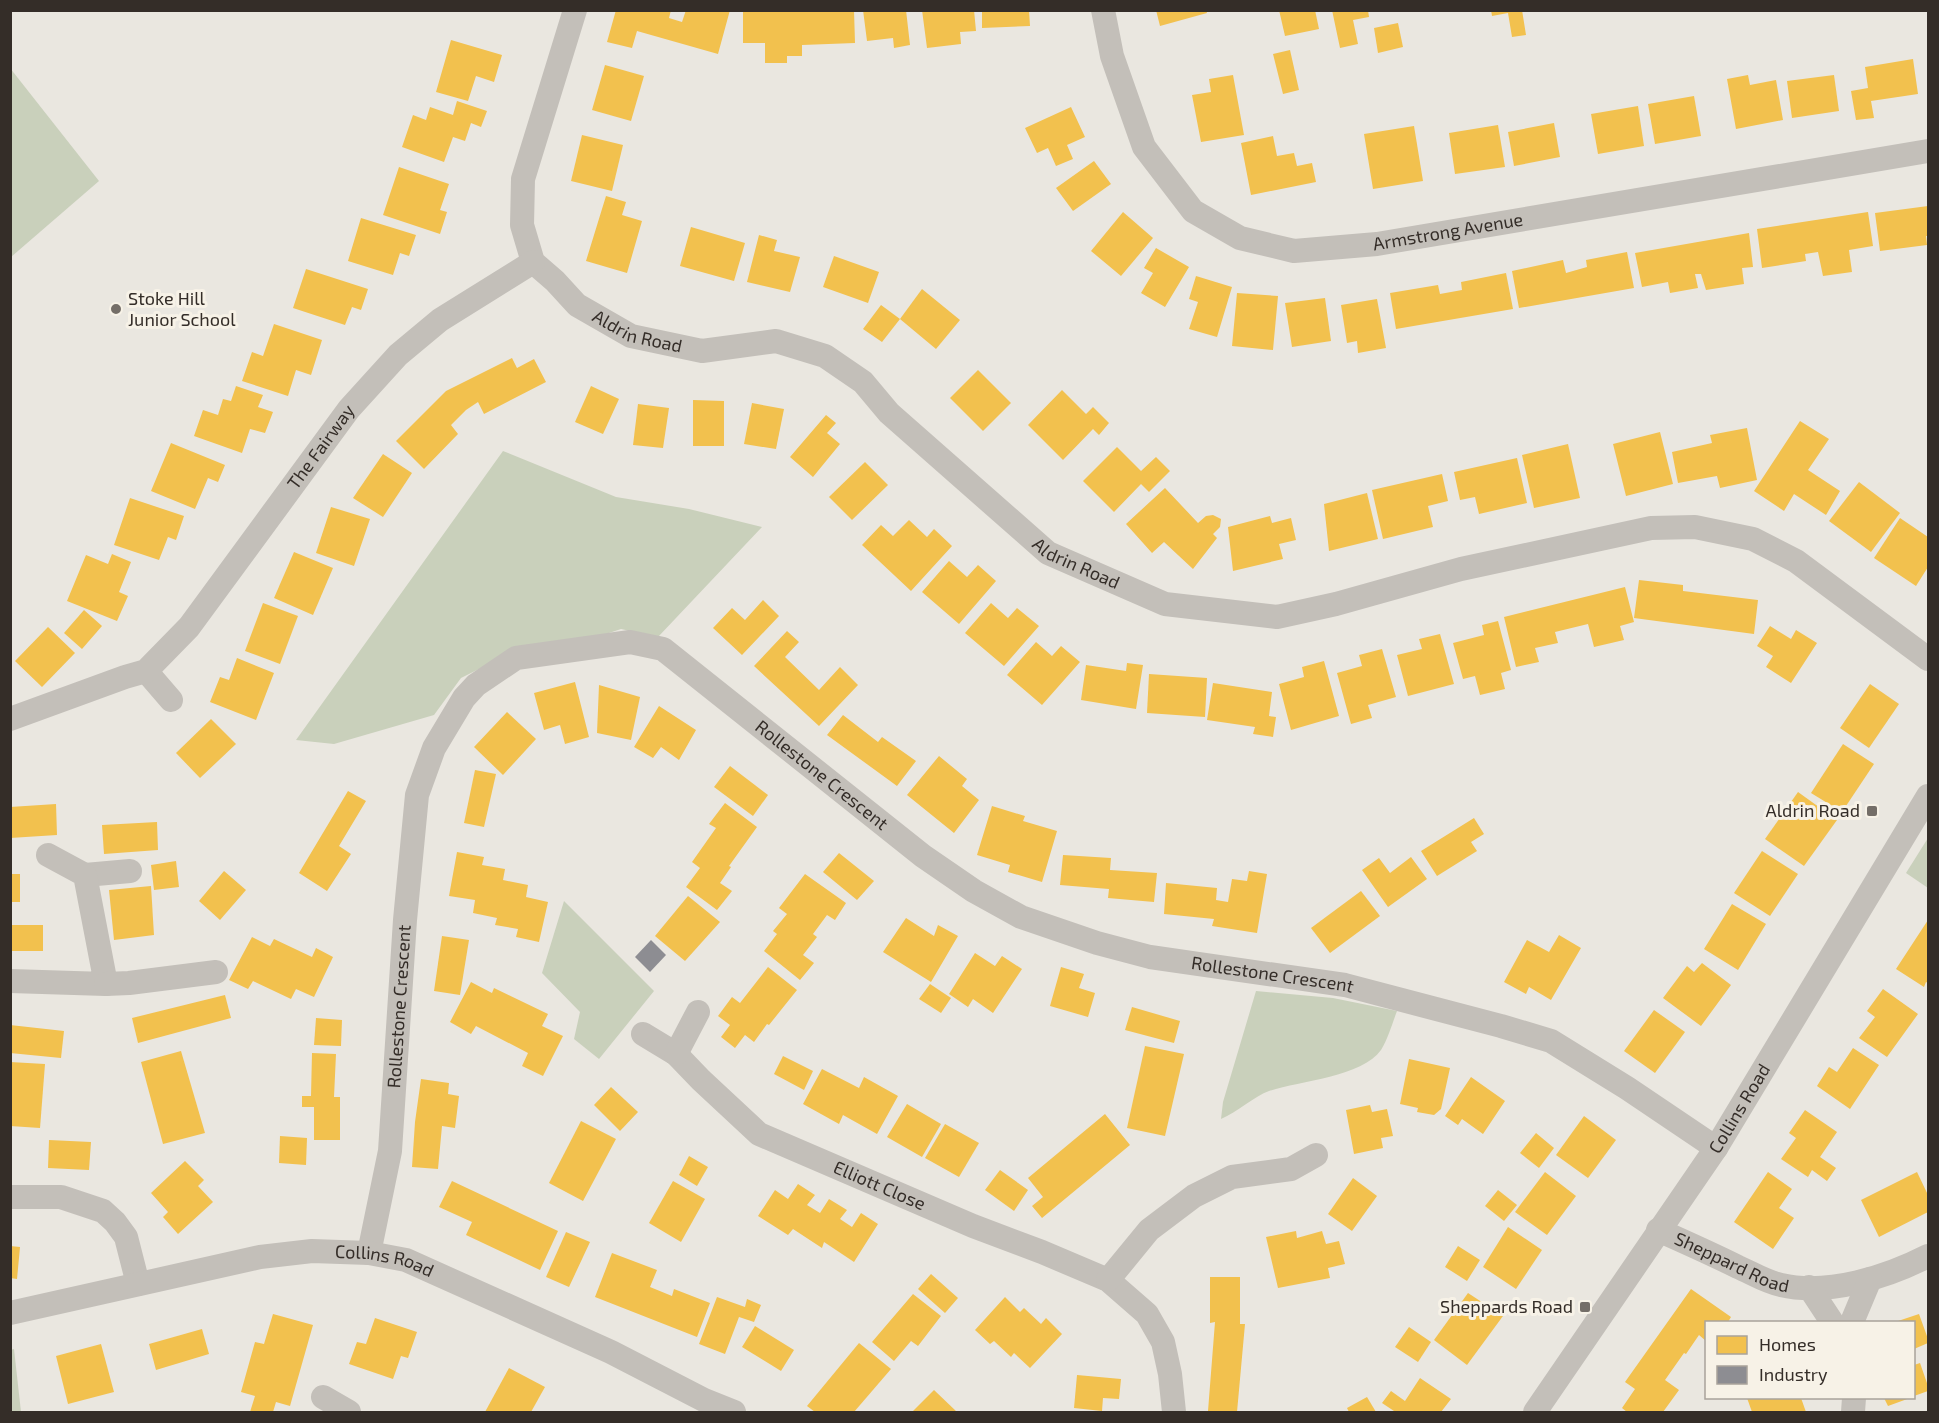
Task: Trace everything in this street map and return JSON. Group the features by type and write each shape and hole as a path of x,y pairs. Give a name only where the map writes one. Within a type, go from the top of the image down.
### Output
{"street":[{"path":"533,262 522,225 523,179 575,10"},
{"name":"Armstrong Avenue","path":"1103,10 1112,56 1144,147 1193,211 1240,238 1294,251 1377,244 1929,151"},
{"name":"Aldrin Road","path":"533,262 555,281 576,305 631,336 702,351 776,341 825,356 863,382 889,413 1048,553 1165,604 1277,617 1336,604 1461,569 1651,528 1695,527 1753,539 1796,561 1929,659"},
{"name":"The Fairway","path":"10,719 146,671 189,627 349,409 398,355 440,320 533,262"},
{"name":"Rollestone Crescent","path":"369,1253 390,1151 405,920 417,795 434,748 464,698 476,685 516,658 630,642 663,649 923,856 974,891 1021,917 1097,943 1150,957 1345,985 1551,1041 1627,1088 1716,1148"},
{"path":"146,671 171,700"},
{"name":"Collins Road","path":"1535,1413 1716,1148 1929,796"},
{"path":"48,855 85,875 130,871"},
{"path":"85,875 106,984"},
{"path":"10,981 129,983 216,972"},
{"path":"676,1054 698,1012"},
{"name":"Elliott Close","path":"643,1034 676,1054 759,1134 973,1226 1108,1280 1147,1314 1163,1342 1170,1374 1174,1413"},
{"path":"1108,1280 1149,1230 1194,1196 1232,1177 1291,1168 1316,1155"},
{"path":"10,1197 61,1197 103,1211 115,1222 126,1238 138,1284"},
{"name":"Sheppard Road","path":"1658,1230 1782,1285 1836,1286 1870,1279 1929,1256"},
{"name":"Collins Road","path":"10,1313 260,1257 312,1251 369,1253 406,1260 611,1352 734,1413"},
{"path":"1853,1321 1870,1279"},
{"name":"Sheppard Road","path":"1809,1287 1831,1321"},
{"path":"323,1397 349,1413"}],"green space":[{"path":"10,68 99,181 11,257 10,257"},
{"path":"503,451 616,497 689,509 762,527 658,637 621,629 600,636 515,651 461,678 434,715 334,744 296,740"},
{"path":"1928,838 1928,888 1906,873"},
{"path":"564,901 654,991 599,1059 574,1039 580,1012 542,973"},
{"path":"1256,991 1333,998 1397,1011 1381,1050 1372,1059 1360,1066 1329,1077 1269,1091 1221,1119 1223,1102"},
{"path":"14,1349 21,1412 11,1412 10,1350"}],"building: Homes":[{"path":"616,10 671,10 669,18 682,22 686,10 730,10 718,54 637,31 632,48 607,42"},
{"path":"743,10 854,10 855,43 802,45 802,56 787,56 787,63 765,63 765,43 743,43"},
{"path":"863,10 906,10 910,45 894,48 893,38 867,41"},
{"path":"922,10 974,10 976,31 960,32 961,44 927,48"},
{"path":"982,10 1029,10 1030,26 982,28"},
{"path":"1156,10 1206,10 1207,13 1160,26"},
{"path":"1279,10 1315,10 1319,29 1285,36"},
{"path":"1332,10 1368,10 1369,17 1353,20 1358,44 1340,48"},
{"path":"1491,10 1522,10 1526,35 1512,37 1508,13 1492,16"},
{"path":"1398,23 1403,47 1378,53 1374,28"},
{"path":"451,40 502,55 494,82 476,76 468,101 436,92"},
{"path":"1290,50 1299,90 1283,94 1273,54"},
{"path":"1913,59 1918,94 1871,101 1874,118 1856,120 1851,91 1868,88 1865,67"},
{"path":"605,65 644,76 631,121 592,110"},
{"path":"1233,75 1244,135 1201,142 1192,95 1211,92 1209,79"},
{"path":"1748,75 1750,85 1776,80 1783,120 1736,129 1727,79"},
{"path":"1834,75 1839,111 1792,118 1787,81"},
{"path":"1694,96 1701,136 1655,144 1648,104"},
{"path":"457,101 487,111 481,127 471,123 465,141 453,137 444,162 402,147 413,115 426,120 430,107 453,115"},
{"path":"1638,106 1644,146 1598,154 1591,114"},
{"path":"1071,107 1085,137 1067,145 1073,159 1056,166 1048,148 1037,153 1025,128"},
{"path":"1554,123 1560,157 1514,166 1508,132"},
{"path":"1498,125 1505,167 1455,174 1449,133"},
{"path":"1414,126 1423,181 1373,189 1364,134"},
{"path":"582,135 623,145 612,191 571,181"},
{"path":"1273,136 1277,156 1294,153 1297,166 1312,163 1316,182 1251,195 1241,143"},
{"path":"1094,161 1111,184 1073,211 1056,188"},
{"path":"399,167 449,184 440,210 447,212 440,234 383,215"},
{"path":"606,196 626,202 622,215 642,221 627,273 586,261"},
{"path":"1928,206 1927,245 1880,251 1875,213"},
{"path":"1123,212 1153,238 1121,276 1091,251"},
{"path":"1868,212 1873,246 1849,250 1852,272 1823,276 1818,252 1805,254 1806,261 1762,268 1757,229"},
{"path":"361,218 416,235 409,256 400,253 393,275 348,261"},
{"path":"691,227 745,243 734,281 680,266"},
{"path":"1749,233 1753,267 1742,268 1744,284 1706,290 1701,274 1695,274 1698,288 1670,293 1668,282 1642,287 1635,253"},
{"path":"759,235 777,240 774,251 800,257 790,292 747,282"},
{"path":"1156,248 1189,267 1165,307 1141,293 1153,273 1144,268"},
{"path":"1627,252 1634,288 1519,308 1512,271 1563,260 1566,273 1587,267 1586,260"},
{"path":"834,256 879,272 868,303 823,287"},
{"path":"306,269 368,289 361,310 352,307 345,325 293,308"},
{"path":"1506,273 1513,309 1396,329 1390,293 1438,285 1440,294 1462,290 1461,282"},
{"path":"1196,276 1232,287 1217,337 1189,329 1198,302 1189,299"},
{"path":"922,289 960,320 936,349 900,319"},
{"path":"1237,293 1278,296 1273,350 1232,346"},
{"path":"1325,298 1331,341 1292,347 1285,303"},
{"path":"1377,299 1386,348 1358,353 1357,341 1347,343 1341,305"},
{"path":"881,305 900,319 882,342 863,329"},
{"path":"274,324 322,340 311,375 296,370 288,396 242,381 252,352 263,356"},
{"path":"512,358 517,368 534,359 546,382 484,414 478,402 466,410 451,425 458,434 424,469 396,441 446,391"},
{"path":"978,370 1011,403 983,431 950,398"},
{"path":"236,386 263,395 258,407 273,412 265,433 250,429 242,453 194,436 203,410 218,415 223,399 231,401"},
{"path":"591,386 619,399 603,434 575,422"},
{"path":"1062,390 1086,414 1093,407 1109,423 1099,435 1093,429 1063,460 1028,425"},
{"path":"693,400 724,401 724,446 693,446"},
{"path":"752,403 784,409 776,449 744,444"},
{"path":"638,404 669,408 663,448 633,445"},
{"path":"826,415 836,423 827,433 840,444 813,477 790,457"},
{"path":"1800,421 1829,439 1808,470 1840,491 1826,515 1794,494 1784,511 1754,491"},
{"path":"1747,428 1757,480 1720,488 1717,476 1678,483 1672,452 1712,443 1710,435"},
{"path":"1660,432 1673,484 1626,496 1613,444"},
{"path":"171,443 225,465 218,482 208,478 195,509 151,491"},
{"path":"1568,444 1580,498 1534,508 1522,455"},
{"path":"1117,447 1141,471 1156,457 1170,471 1149,492 1141,484 1114,512 1083,481"},
{"path":"383,454 412,473 383,517 353,498"},
{"path":"1517,458 1527,503 1479,514 1475,497 1460,500 1454,472"},
{"path":"865,462 888,485 852,520 829,497"},
{"path":"1442,474 1448,501 1428,506 1433,527 1383,539 1372,490"},
{"path":"1859,482 1900,513 1871,552 1829,521"},
{"path":"1165,488 1198,523 1206,516 1213,515 1221,519 1220,527 1213,534 1217,538 1193,569 1164,542 1152,553 1126,524"},
{"path":"1367,493 1378,539 1329,551 1324,504"},
{"path":"130,498 184,516 176,540 168,537 159,560 114,545"},
{"path":"331,507 370,519 354,566 316,553"},
{"path":"1270,516 1272,523 1291,518 1296,540 1279,544 1283,559 1233,571 1228,527"},
{"path":"1900,518 1928,537 1928,567 1916,586 1874,558"},
{"path":"909,520 927,537 934,529 952,546 911,591 862,545 881,525 893,536"},
{"path":"294,552 333,568 313,615 274,598"},
{"path":"112,554 131,562 119,592 128,596 117,621 67,601 86,555 108,564"},
{"path":"949,561 967,577 978,565 996,581 959,624 922,592"},
{"path":"1639,580 1683,585 1683,591 1758,600 1754,634 1634,618"},
{"path":"1625,587 1634,622 1620,626 1624,640 1594,647 1588,624 1555,632 1558,643 1535,648 1539,662 1516,667 1504,617"},
{"path":"763,600 779,616 742,655 713,628 732,608 745,620"},
{"path":"263,603 298,616 280,664 245,651"},
{"path":"991,603 1008,618 1017,608 1039,626 1004,666 965,633"},
{"path":"84,610 102,626 82,649 64,633"},
{"path":"1498,621 1511,670 1501,673 1505,689 1480,695 1475,676 1463,679 1453,643 1484,635 1482,625"},
{"path":"1770,626 1791,639 1796,630 1817,643 1791,683 1766,667 1773,656 1757,646"},
{"path":"48,627 75,653 42,687 15,661"},
{"path":"787,631 799,642 785,657 819,690 840,667 858,685 819,726 754,666"},
{"path":"1440,634 1454,684 1408,696 1397,655 1422,649 1419,639"},
{"path":"1036,642 1052,656 1061,646 1080,662 1042,705 1007,675"},
{"path":"1382,649 1396,697 1368,705 1372,718 1351,724 1337,673 1362,666 1359,655"},
{"path":"237,658 274,673 256,720 210,702 220,677 229,680"},
{"path":"1324,661 1339,716 1291,730 1279,684 1304,677 1302,667"},
{"path":"1127,663 1143,665 1136,709 1081,700 1086,665 1126,671"},
{"path":"1149,674 1207,678 1205,717 1147,713"},
{"path":"575,682 589,737 565,744 560,725 544,730 534,693"},
{"path":"1213,683 1272,692 1269,716 1276,717 1273,737 1253,734 1255,727 1207,720"},
{"path":"1870,684 1899,704 1869,748 1840,728"},
{"path":"599,685 640,697 631,740 597,733"},
{"path":"659,706 696,730 679,760 661,747 653,758 634,747"},
{"path":"507,712 536,739 503,775 474,747"},
{"path":"843,715 878,742 882,737 916,761 897,786 827,735"},
{"path":"211,719 236,744 200,778 176,753"},
{"path":"1843,744 1874,764 1842,812 1811,793"},
{"path":"939,756 967,779 962,786 979,800 954,833 907,795"},
{"path":"730,766 768,795 753,816 714,787"},
{"path":"475,770 496,774 484,827 464,823"},
{"path":"348,791 366,801 339,846 351,854 327,891 299,873"},
{"path":"1798,792 1837,820 1804,866 1765,839"},
{"path":"725,803 757,827 729,866 731,867 720,883 732,891 717,910 686,887 700,868 692,862 716,828 709,824"},
{"path":"56,804 57,835 10,838 10,807"},
{"path":"992,806 1025,816 1023,821 1057,831 1042,882 1008,872 1010,865 977,855"},
{"path":"1474,818 1484,834 1471,842 1477,851 1437,876 1421,851"},
{"path":"157,822 158,850 104,854 102,825"},
{"path":"1762,851 1798,874 1770,916 1734,893"},
{"path":"457,852 484,857 482,865 505,869 503,880 528,885 526,897 548,902 539,942 516,937 518,929 495,925 497,918 473,913 475,900 449,896"},
{"path":"839,853 874,881 857,900 823,872"},
{"path":"1063,855 1111,858 1110,870 1157,873 1154,902 1108,898 1109,889 1060,885"},
{"path":"1411,857 1427,879 1388,907 1362,870 1379,858 1390,873"},
{"path":"176,861 179,887 154,890 151,865"},
{"path":"224,871 246,890 220,920 199,901"},
{"path":"1249,871 1267,874 1257,933 1212,926 1214,919 1164,914 1166,883 1217,888 1216,900 1228,902 1232,879 1247,881"},
{"path":"10,874 20,874 20,902 10,902"},
{"path":"805,874 846,903 835,920 827,915 813,934 817,937 803,955 814,963 800,980 764,951 777,934 773,931 787,914 779,908"},
{"path":"151,886 154,935 114,940 109,890"},
{"path":"1361,891 1380,916 1330,953 1311,928"},
{"path":"688,896 720,922 685,961 655,936"},
{"path":"1732,904 1766,924 1738,970 1704,949"},
{"path":"906,918 934,936 938,925 958,936 931,982 883,952"},
{"path":"1928,920 1928,983 1926,982 1924,987 1896,969"},
{"path":"10,925 43,925 43,951 10,951"},
{"path":"1559,935 1581,948 1551,1000 1529,987 1526,994 1504,982 1527,940 1549,952"},
{"path":"442,936 469,940 460,995 434,991"},
{"path":"252,937 270,946 274,939 312,957 316,948 333,957 314,997 296,989 291,999 253,981 248,989 229,980"},
{"path":"975,953 995,966 1002,956 1022,969 993,1013 973,999 968,1007 949,994"},
{"path":"1702,963 1731,985 1701,1026 1663,998 1687,966 1694,972"},
{"path":"768,967 797,990 754,1042 745,1035 735,1048 721,1037 730,1025 718,1016 732,997 740,1003"},
{"path":"1061,967 1084,974 1079,988 1095,993 1088,1017 1050,1006"},
{"path":"471,982 492,993 494,988 548,1014 542,1026 563,1036 543,1076 522,1066 528,1053 476,1026 471,1034 450,1022"},
{"path":"930,984 951,998 941,1013 919,999"},
{"path":"1883,989 1918,1014 1887,1057 1859,1038 1875,1017 1867,1011"},
{"path":"225,995 231,1018 138,1043 132,1018"},
{"path":"1132,1007 1180,1021 1174,1043 1125,1030"},
{"path":"1654,1010 1685,1032 1655,1073 1624,1051"},
{"path":"316,1018 342,1020 341,1046 314,1045"},
{"path":"10,1025 64,1031 61,1058 10,1053"},
{"path":"1145,1046 1184,1054 1165,1136 1127,1128"},
{"path":"1853,1048 1879,1065 1850,1109 1817,1086 1829,1067 1837,1072"},
{"path":"181,1051 205,1133 163,1144 141,1062"},
{"path":"312,1053 336,1054 334,1097 340,1097 340,1140 314,1140 314,1107 302,1107 302,1096 311,1096"},
{"path":"783,1056 813,1071 804,1090 774,1074"},
{"path":"1409,1059 1450,1068 1441,1109 1434,1115 1417,1112 1418,1108 1400,1104"},
{"path":"10,1062 45,1064 40,1128 10,1126"},
{"path":"822,1069 859,1088 864,1077 898,1096 877,1134 843,1115 839,1124 803,1104"},
{"path":"1471,1077 1505,1101 1483,1134 1462,1119 1458,1125 1445,1116"},
{"path":"421,1079 449,1083 448,1094 459,1096 455,1128 442,1126 438,1169 412,1167"},
{"path":"611,1087 638,1112 620,1131 594,1105"},
{"path":"907,1104 941,1124 922,1157 887,1137"},
{"path":"1370,1105 1372,1112 1387,1109 1393,1136 1381,1138 1383,1148 1354,1154 1346,1110"},
{"path":"1805,1110 1837,1132 1820,1157 1836,1168 1827,1181 1812,1170 1808,1177 1781,1159 1796,1138 1789,1133"},
{"path":"1105,1114 1130,1145 1042,1218 1032,1206 1043,1197 1028,1178"},
{"path":"1584,1116 1616,1140 1588,1178 1556,1155"},
{"path":"581,1121 616,1139 583,1201 549,1183"},
{"path":"945,1124 979,1143 959,1177 925,1158"},
{"path":"1536,1133 1554,1148 1539,1168 1520,1153"},
{"path":"280,1136 307,1138 306,1165 279,1163"},
{"path":"49,1140 91,1142 89,1170 48,1168"},
{"path":"689,1156 708,1167 697,1186 679,1175"},
{"path":"185,1161 204,1180 198,1186 213,1202 178,1234 163,1217 168,1212 151,1193"},
{"path":"1000,1170 1028,1190 1014,1211 985,1190"},
{"path":"1545,1172 1576,1196 1547,1235 1515,1212"},
{"path":"1768,1172 1792,1189 1779,1208 1794,1218 1773,1249 1734,1222"},
{"path":"1917,1172 1928,1195 1928,1212 1879,1237 1861,1200"},
{"path":"1353,1178 1377,1196 1352,1231 1328,1214"},
{"path":"452,1181 558,1231 540,1270 466,1235 472,1222 439,1207"},
{"path":"673,1181 705,1199 681,1242 649,1223"},
{"path":"798,1184 815,1195 807,1205 820,1213 829,1199 847,1210 840,1219 852,1227 861,1213 878,1224 854,1262 824,1242 822,1248 793,1229 788,1235 758,1216 775,1190 788,1199"},
{"path":"1498,1190 1517,1205 1504,1221 1485,1206"},
{"path":"1508,1227 1542,1250 1516,1289 1483,1267"},
{"path":"1296,1231 1297,1238 1322,1231 1326,1244 1339,1241 1345,1264 1328,1268 1330,1278 1278,1288 1266,1237"},
{"path":"566,1232 590,1242 569,1287 546,1277"},
{"path":"10,1246 20,1247 17,1279 10,1278"},
{"path":"1458,1246 1480,1260 1467,1281 1445,1267"},
{"path":"612,1253 657,1270 650,1287 672,1296 674,1289 710,1303 697,1337 595,1297"},
{"path":"931,1274 958,1298 945,1313 918,1289"},
{"path":"1210,1277 1240,1277 1240,1324 1245,1324 1237,1412 1208,1411 1215,1322 1210,1323"},
{"path":"1691,1289 1731,1317 1729,1321 1705,1321 1705,1340 1699,1335 1665,1380 1679,1390 1663,1412 1627,1412 1622,1408 1635,1389 1625,1382"},
{"path":"1468,1293 1503,1316 1467,1365 1434,1340"},
{"path":"913,1294 941,1316 918,1346 911,1341 894,1361 872,1342"},
{"path":"717,1297 745,1307 747,1299 761,1305 754,1322 739,1317 725,1354 699,1344"},
{"path":"1005,1297 1020,1312 1024,1308 1041,1324 1046,1318 1062,1334 1030,1368 1014,1353 1011,1357 994,1341 990,1344 975,1330"},
{"path":"273,1314 313,1325 290,1406 276,1402 273,1412 250,1412 255,1396 241,1392 255,1342 264,1344"},
{"path":"1919,1314 1928,1343 1915,1349 1915,1321 1898,1321"},
{"path":"375,1318 417,1332 408,1358 401,1356 393,1379 349,1364 357,1342 366,1344"},
{"path":"755,1326 794,1350 781,1371 742,1347"},
{"path":"1409,1327 1431,1342 1418,1362 1395,1347"},
{"path":"202,1329 209,1354 156,1370 149,1344"},
{"path":"859,1343 891,1369 854,1412 815,1412 807,1406"},
{"path":"101,1344 114,1392 68,1404 56,1356"},
{"path":"1920,1363 1928,1391 1915,1396 1915,1365"},
{"path":"509,1368 545,1387 531,1412 485,1412"},
{"path":"1077,1375 1121,1379 1119,1399 1103,1398 1102,1411 1074,1408"},
{"path":"1420,1378 1451,1399 1441,1412 1393,1412 1382,1403 1391,1391 1405,1401"},
{"path":"934,1390 957,1412 912,1412"},
{"path":"1367,1397 1376,1412 1349,1412 1347,1408"},
{"path":"1747,1399 1801,1399 1806,1412 1752,1412"},
{"path":"1884,1399 1907,1399 1888,1406"}],"building: Industry":[{"path":"651,940 666,955 650,972 635,957"}],"place":[{"name":"Stoke Hill Junior School","path":"116,309"},
{"name":"Aldrin Road","path":"1872,811"},
{"name":"Sheppards Road","path":"1585,1307"}]}
